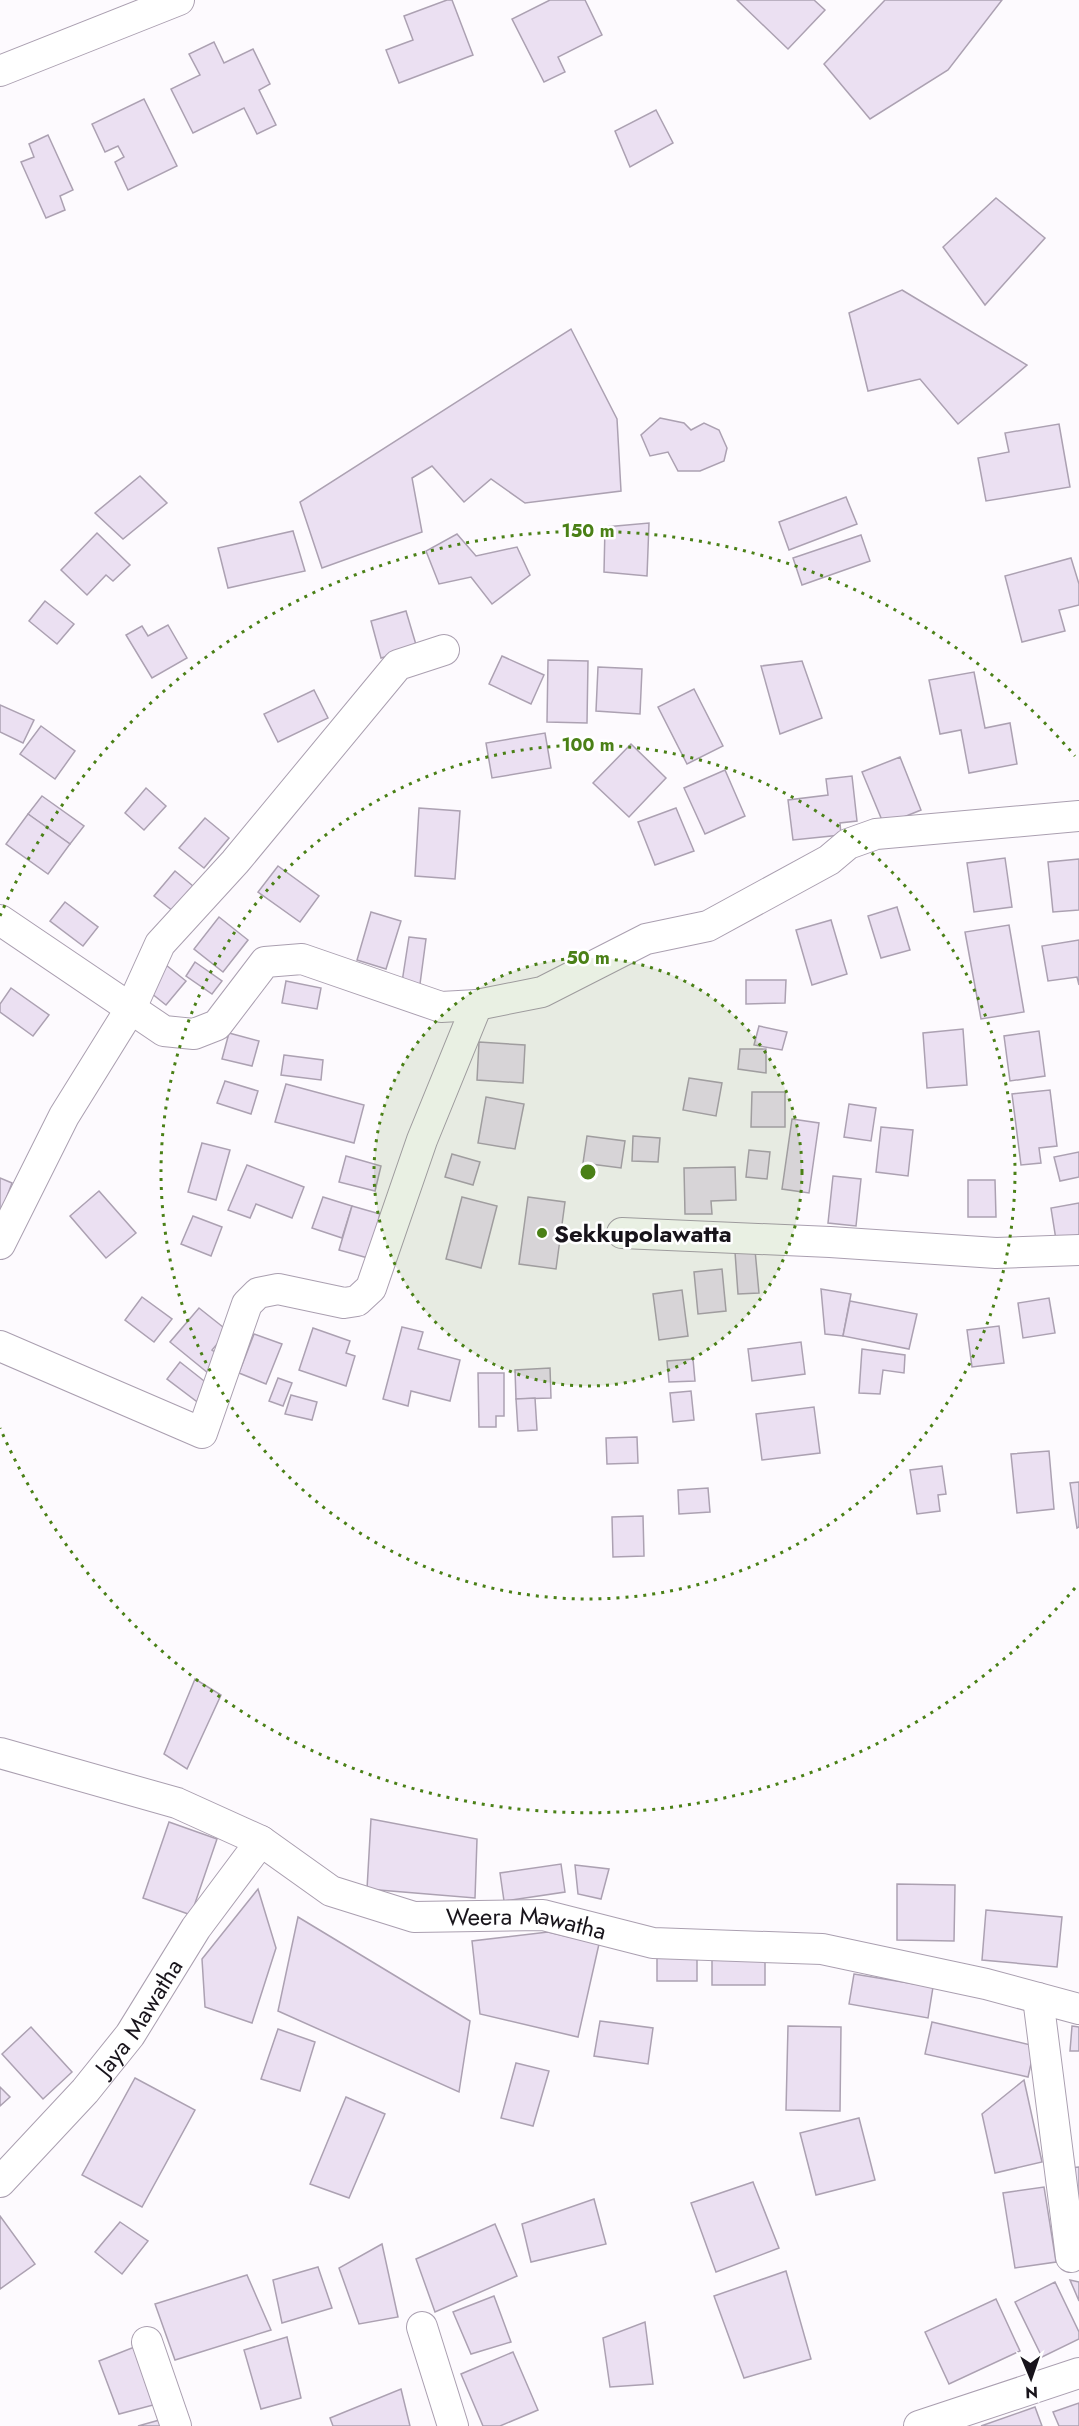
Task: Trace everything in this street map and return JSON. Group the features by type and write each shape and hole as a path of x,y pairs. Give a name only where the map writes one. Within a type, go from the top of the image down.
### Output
{"street":[{"path":"0,71 179,0"},
{"path":"0,1244 64,1116 131,1008 160,944 235,862 398,665 444,650"},
{"path":"0,920 164,1031 194,1034 217,1025 266,962 302,959 441,1007 477,1005 542,992 646,939 708,926 829,860 848,844 876,834 1079,816"},
{"path":"0,1346 202,1433 247,1304 258,1293 278,1289 344,1304 357,1301 371,1288 422,1140 477,1005"},
{"path":"622,1233 830,1242 996,1253 1079,1250"},
{"name":"Weera Mawatha","path":"0,1753 177,1803 261,1841 331,1891 414,1917 543,1916 653,1943 822,1949 986,1984 1079,2009"},
{"name":"Jaya Mawatha","path":"0,2182 85,2091 130,2035 196,1928 261,1841"},
{"path":"1038,1998 1071,2257"},
{"path":"422,2327 453,2426"},
{"path":"147,2342 176,2426"},
{"path":"919,2426 1079,2373"}],"building":[{"path":"452,0 473,55 399,83 386,50 413,40 404,16"},
{"path":"550,0 585,0 602,35 558,57 565,72 544,82 512,19"},
{"path":"737,0 814,0 825,10 788,49"},
{"path":"885,0 1002,0 948,70 870,119 824,64"},
{"path":"214,42 224,63 253,49 270,84 259,90 276,125 257,134 244,108 193,133 171,89 200,75 189,54"},
{"path":"144,99 177,166 128,190 115,162 124,157 118,146 105,152 92,124"},
{"path":"656,110 673,143 630,167 615,131"},
{"path":"48,135 73,190 60,196 65,210 46,218 21,162 34,157 29,144"},
{"path":"996,198 1045,238 985,305 943,247"},
{"path":"902,290 1027,365 958,424 920,379 868,391 849,313"},
{"path":"571,329 617,419 621,491 525,503 491,479 464,502 432,466 412,478 422,532 322,568 300,502"},
{"path":"660,418 684,423 691,430 704,423 719,430 727,448 724,461 700,471 678,471 668,452 650,456 641,435"},
{"path":"1059,424 1070,487 986,501 978,458 1009,452 1005,433"},
{"path":"140,476 167,503 123,539 95,513"},
{"path":"846,497 857,524 789,550 779,522"},
{"path":"649,523 647,576 604,572 605,527"},
{"path":"293,531 305,571 228,588 218,548"},
{"path":"97,533 130,565 113,581 106,575 87,595 61,570"},
{"path":"457,534 476,556 517,547 530,575 492,604 471,577 439,584 426,551"},
{"path":"861,535 870,561 802,585 793,558"},
{"path":"1071,558 1079,584 1079,605 1059,610 1065,631 1022,642 1005,576"},
{"path":"45,601 74,624 57,644 29,621"},
{"path":"406,611 417,648 381,658 371,621"},
{"path":"168,625 187,658 152,678 126,635 142,626 148,636"},
{"path":"502,656 544,675 531,704 489,684"},
{"path":"548,660 588,661 587,723 547,722"},
{"path":"802,661 822,718 780,734 761,666"},
{"path":"598,667 642,669 640,714 596,711"},
{"path":"974,672 985,728 1010,723 1017,764 969,773 961,730 940,734 929,680"},
{"path":"694,689 723,746 687,764 658,707"},
{"path":"314,690 328,718 278,742 264,714"},
{"path":"0,705 34,720 23,743 0,732"},
{"path":"41,726 75,751 55,779 20,754"},
{"path":"545,733 551,768 492,778 486,743"},
{"path":"631,744 666,778 629,817 593,783"},
{"path":"900,757 921,810 884,825 862,772"},
{"path":"725,770 745,816 705,834 684,788"},
{"path":"852,776 857,821 840,823 841,835 793,840 788,800 828,795 826,779"},
{"path":"146,788 166,806 144,830 125,813"},
{"path":"42,796 84,826 70,844 28,814"},
{"path":"419,808 460,811 455,879 415,876"},
{"path":"676,808 694,851 655,865 638,822"},
{"path":"28,814 70,844 48,874 6,844"},
{"path":"205,818 229,838 204,868 179,848"},
{"path":"1005,858 1012,907 974,912 967,863"},
{"path":"1079,859 1079,910 1053,912 1048,862"},
{"path":"278,866 319,896 300,922 258,892"},
{"path":"175,871 199,891 178,915 154,896"},
{"path":"65,902 98,927 83,946 50,921"},
{"path":"897,907 910,950 881,958 868,916"},
{"path":"371,912 401,921 386,969 357,960"},
{"path":"219,917 248,940 223,972 194,949"},
{"path":"831,920 847,974 812,985 796,930"},
{"path":"1009,925 1024,1012 981,1019 965,932"},
{"path":"409,937 426,939 420,984 402,982"},
{"path":"1079,940 1079,985 1077,977 1048,981 1042,946"},
{"path":"195,962 222,981 212,994 186,976"},
{"path":"166,965 186,981 166,1005 146,989"},
{"path":"746,980 786,980 785,1003 746,1004"},
{"path":"286,981 321,988 317,1009 282,1003"},
{"path":"11,988 49,1015 33,1036 0,1012 0,1004"},
{"path":"759,1026 787,1032 782,1050 754,1045"},
{"path":"963,1029 967,1085 927,1088 923,1033"},
{"path":"1039,1031 1045,1076 1010,1081 1004,1036"},
{"path":"229,1033 259,1041 252,1066 222,1059"},
{"path":"479,1042 525,1045 523,1083 477,1080"},
{"path":"740,1049 766,1049 766,1073 738,1069"},
{"path":"284,1055 323,1060 321,1080 281,1075"},
{"path":"689,1078 722,1083 716,1116 683,1110"},
{"path":"225,1081 258,1091 251,1114 217,1103"},
{"path":"286,1084 364,1105 354,1143 275,1122"},
{"path":"1050,1090 1057,1146 1039,1148 1041,1163 1021,1165 1012,1094"},
{"path":"752,1092 785,1092 785,1127 751,1127"},
{"path":"486,1097 524,1104 515,1149 478,1143"},
{"path":"849,1104 876,1108 871,1141 844,1137"},
{"path":"792,1119 819,1123 809,1193 782,1189"},
{"path":"881,1127 913,1130 908,1176 876,1172"},
{"path":"587,1136 625,1141 621,1168 583,1163"},
{"path":"633,1136 660,1138 658,1162 632,1161"},
{"path":"202,1143 230,1150 216,1200 188,1192"},
{"path":"749,1150 770,1152 767,1179 746,1177"},
{"path":"1079,1152 1079,1177 1060,1181 1054,1157"},
{"path":"452,1154 480,1162 473,1185 445,1177"},
{"path":"346,1156 381,1166 375,1191 339,1182"},
{"path":"247,1165 304,1187 292,1218 256,1204 250,1218 228,1210"},
{"path":"735,1167 736,1200 711,1201 712,1214 685,1214 684,1168"},
{"path":"833,1176 861,1179 856,1226 828,1223"},
{"path":"0,1178 12,1183 0,1215"},
{"path":"968,1180 995,1180 996,1217 968,1217"},
{"path":"99,1191 136,1233 106,1258 70,1216"},
{"path":"323,1197 352,1206 342,1238 312,1228"},
{"path":"462,1197 497,1206 481,1268 446,1259"},
{"name":"Sekkupolawatta","path":"528,1197 565,1202 556,1269 519,1264"},
{"path":"1079,1203 1079,1242 1057,1246 1051,1208"},
{"path":"352,1206 380,1214 368,1258 339,1250"},
{"path":"193,1216 222,1227 211,1256 181,1244"},
{"path":"755,1250 759,1293 738,1294 735,1252"},
{"path":"722,1269 726,1311 698,1314 694,1272"},
{"path":"821,1289 851,1294 843,1336 825,1334"},
{"path":"682,1290 688,1336 659,1340 653,1294"},
{"path":"142,1297 172,1319 154,1342 125,1320"},
{"path":"1049,1298 1055,1333 1023,1338 1018,1303"},
{"path":"850,1301 917,1314 909,1349 843,1336"},
{"path":"199,1308 228,1331 212,1350 222,1357 208,1373 170,1342"},
{"path":"999,1326 1004,1363 972,1367 967,1330"},
{"path":"402,1327 423,1332 418,1349 460,1360 450,1401 411,1391 408,1406 383,1399"},
{"path":"313,1328 350,1341 346,1353 355,1356 346,1386 299,1370"},
{"path":"254,1334 282,1344 266,1384 239,1373"},
{"path":"801,1342 805,1374 752,1381 748,1349"},
{"path":"862,1349 905,1355 904,1373 883,1370 880,1394 859,1393"},
{"path":"693,1359 695,1381 669,1382 667,1361"},
{"path":"180,1362 213,1388 200,1404 167,1379"},
{"path":"550,1368 551,1398 516,1399 515,1370"},
{"path":"478,1373 504,1373 504,1416 496,1416 496,1427 479,1427"},
{"path":"278,1378 292,1383 283,1406 269,1401"},
{"path":"691,1391 694,1420 673,1422 670,1393"},
{"path":"291,1395 317,1402 312,1420 285,1414"},
{"path":"535,1398 537,1430 518,1431 516,1399"},
{"path":"814,1407 820,1453 762,1460 756,1414"},
{"path":"637,1437 638,1463 607,1464 606,1438"},
{"path":"1049,1451 1054,1509 1017,1513 1011,1454"},
{"path":"942,1466 946,1494 938,1495 940,1511 917,1514 910,1470"},
{"path":"1079,1482 1079,1527 1077,1528 1070,1483"},
{"path":"708,1488 710,1512 679,1514 678,1490"},
{"path":"643,1516 644,1556 613,1557 612,1517"},
{"path":"195,1679 221,1695 187,1769 164,1754"},
{"path":"371,1819 477,1839 475,1898 367,1889"},
{"path":"169,1822 217,1839 191,1915 143,1898"},
{"path":"561,1864 565,1892 504,1901 500,1873"},
{"path":"575,1865 609,1869 601,1899 578,1894"},
{"path":"897,1884 955,1885 954,1941 897,1940"},
{"path":"258,1889 276,1948 252,2023 205,2007 202,1959"},
{"path":"986,1910 1062,1917 1057,1967 982,1960"},
{"path":"298,1917 470,2021 459,2092 278,2011"},
{"path":"548,1932 599,1944 578,2037 480,2014 472,1941"},
{"path":"657,1955 697,1956 697,1981 657,1981"},
{"path":"765,1958 765,1985 712,1985 712,1959"},
{"path":"854,1974 933,1987 928,2018 849,2004"},
{"path":"600,2021 653,2028 648,2064 594,2056"},
{"path":"932,2022 1035,2046 1028,2077 925,2054"},
{"path":"788,2026 841,2027 840,2111 786,2110"},
{"path":"1072,2026 1079,2027 1079,2051 1070,2051"},
{"path":"31,2027 72,2072 43,2099 2,2054"},
{"path":"278,2029 315,2042 300,2091 261,2079"},
{"path":"516,2063 549,2071 533,2126 501,2118"},
{"path":"135,2078 195,2110 142,2207 82,2175"},
{"path":"1024,2080 1042,2162 995,2173 982,2114"},
{"path":"0,2087 10,2097 0,2106"},
{"path":"346,2097 385,2114 349,2198 310,2184"},
{"path":"859,2118 875,2180 816,2195 800,2133"},
{"path":"1079,2167 1079,2219 1070,2168"},
{"path":"753,2182 779,2248 716,2272 691,2203"},
{"path":"1044,2187 1056,2262 1015,2268 1003,2193"},
{"path":"594,2199 606,2244 531,2262 522,2224"},
{"path":"0,2216 35,2264 0,2289"},
{"path":"120,2222 148,2241 122,2274 95,2252"},
{"path":"495,2224 517,2276 435,2312 416,2259"},
{"path":"382,2244 398,2317 359,2324 339,2268"},
{"path":"318,2267 332,2308 282,2323 273,2280"},
{"path":"786,2271 811,2359 744,2378 714,2296"},
{"path":"247,2275 271,2330 175,2360 155,2304"},
{"path":"1070,2280 1079,2282 1079,2301"},
{"path":"1055,2282 1079,2332 1079,2339 1042,2357 1015,2302"},
{"path":"494,2296 511,2342 471,2354 453,2312"},
{"path":"996,2299 1020,2351 949,2384 925,2332"},
{"path":"645,2322 653,2384 610,2387 603,2338"},
{"path":"287,2337 301,2398 261,2409 244,2350"},
{"path":"147,2342 157,2404 119,2414 99,2361"},
{"path":"513,2352 538,2410 500,2426 483,2426 461,2374"},
{"path":"401,2389 410,2426 333,2426 330,2418"},
{"path":"1079,2403 1079,2426 1059,2426 1053,2412"},
{"path":"1035,2407 1042,2426 981,2426"},
{"path":"163,2419 165,2426 138,2426"}],"place":[{"name":"Sekkupolawatta","path":"542,1233"}]}
